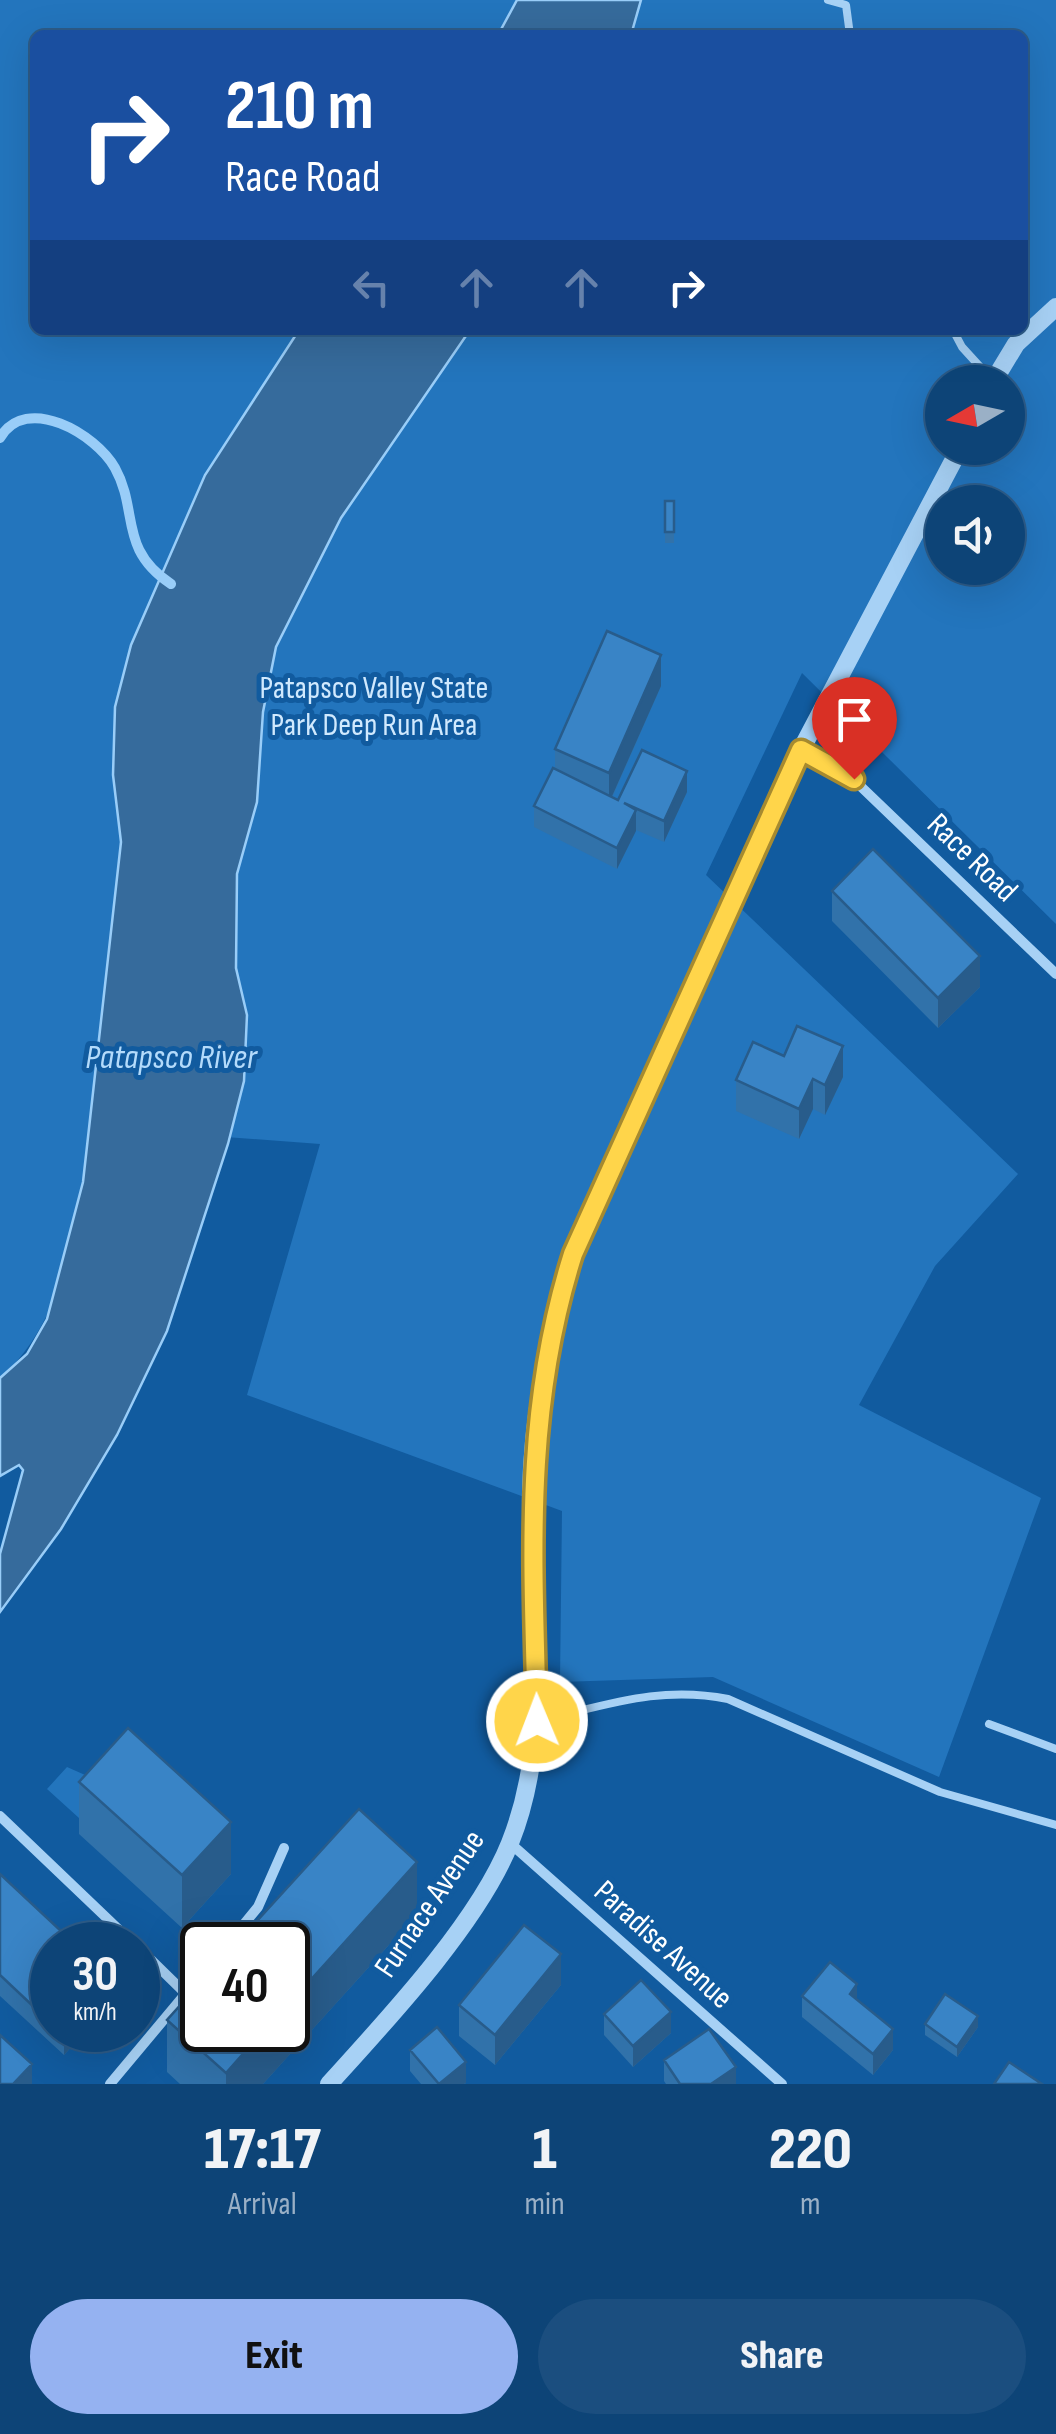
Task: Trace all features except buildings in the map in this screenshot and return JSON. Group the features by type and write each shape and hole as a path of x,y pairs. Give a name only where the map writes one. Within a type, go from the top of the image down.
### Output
{"street":[{"path":"1028,333 1056,307"},
{"path":"1003,365 1026,335"},
{"name":"Furnace Avenue","path":"328,2084 430,1965 475,1904 510,1843 528,1776 537,1721 532,1490 540,1386 556,1307 593,1204 801,750 951,465"},
{"name":"Race Road","path":"801,750 854,779 1056,974"},
{"path":"0,1816 111,1922"},
{"name":"Paradise Avenue","path":"510,1843 782,2084"},
{"path":"246,1922 258,1907 284,1848"},
{"path":"160,1969 180,1988"},
{"path":"110,2084 180,2001"}],"lane":[{"path":"828,0 846,5 849,30"},
{"path":"956,335 978,365"},
{"path":"537,1721 667,1691 694,1692 728,1699 940,1792 1056,1825"},
{"path":"989,1724 1056,1749"}],"green space":[{"name":"Patapsco Valley State Park Deep Run Area","path":"0,0 1056,0 1056,924 802,673 706,875 1018,1174 935,1266 859,1405 1041,1498 939,1777 713,1677 560,1682 562,1511 247,1395 320,1144 90,1127 67,1262 41,1326 23,1354 0,1378"},
{"path":"67,1767 110,1786 79,1818 47,1789"}],"water":[{"path":"517,0 641,0 632,30 501,30"},
{"name":"Patapsco River","path":"296,335 467,335 341,518 276,647 263,712 257,802 237,874 236,968 247,1015 244,1081 228,1144 167,1331 117,1435 61,1529 0,1612 0,1554 23,1470 19,1465 0,1476 0,1378 27,1354 47,1319 83,1182 121,842 113,775 115,707 131,645 205,475"}],"waterway":[{"path":"0,438 12,425 26,419 43,419 60,423 93,443 115,468 143,557 171,584"}],"route":[{"path":"537,1721 532,1560 534,1440 548,1340 573,1254 801,750 854,779"}]}
